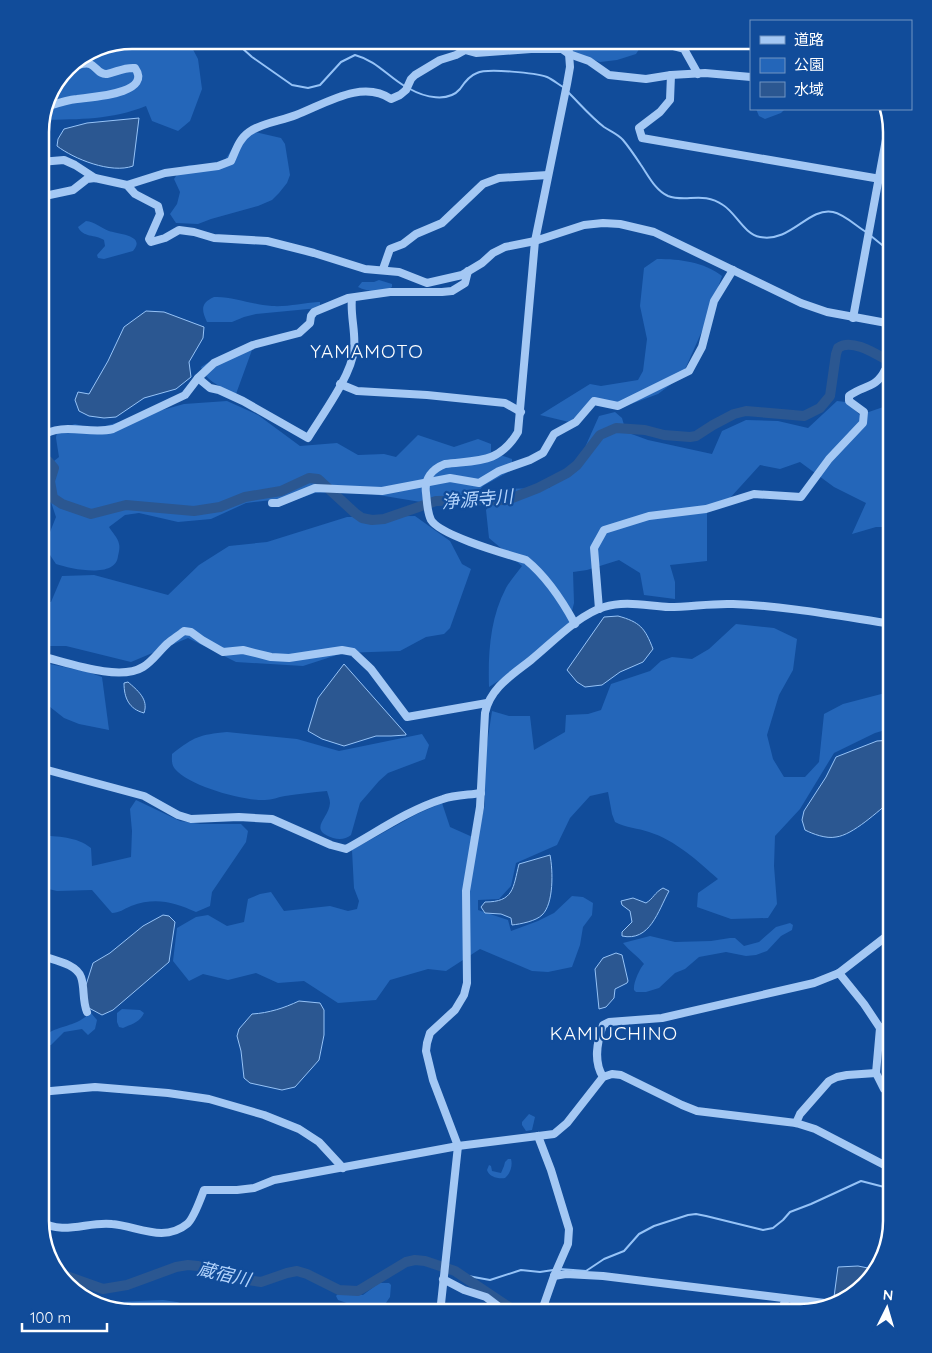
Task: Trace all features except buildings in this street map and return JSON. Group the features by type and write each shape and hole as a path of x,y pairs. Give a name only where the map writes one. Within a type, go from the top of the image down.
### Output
{"street":[{"path":"49,161 69,161 95,178 127,185 165,173 218,166 231,161 241,139 258,126 295,116 338,97 369,91 380,92 391,99 400,96 415,75 440,60 465,50 476,53 562,49 569,54 589,61 609,75 646,79 698,74 750,77"},
{"path":"569,49 570,67 535,241 518,432 506,449 488,459 440,466 434,470 425,486 430,518 433,523 446,532 526,560 536,568 554,590 576,624"},
{"path":"681,49 684,50 698,74"},
{"path":"54,105 74,99 121,92 134,86 138,80 139,73 135,68 127,67 107,74 101,73 91,64 84,64"},
{"path":"672,75 670,100 660,112 639,128 642,138 883,179"},
{"path":"853,318 883,155"},
{"path":"383,269 390,250 404,244 416,234 442,223 483,184 499,178 548,175"},
{"path":"49,195 73,190 87,180 95,178"},
{"path":"127,185 135,194 158,206 160,210 158,219 150,234 149,239 151,242 165,238 180,230 214,238 267,241 365,269 383,269 406,274 427,283 462,275 482,263 493,253 505,247 535,241 584,225 620,224 654,232 801,303 827,312 883,323"},
{"path":"272,503 278,503 315,488 382,490 425,486 450,478 479,483 499,471 530,460 543,453 554,434 576,422 594,401 618,406 689,370 702,347 714,301 733,270"},
{"path":"49,432 56,429 79,428 103,431 113,429 185,395 198,378 214,363 253,345 299,333 310,323 310,316 314,312 352,298 390,292 452,291 465,283 468,271"},
{"path":"198,378 210,388 220,390 243,401 308,438 352,361 354,335 352,298"},
{"path":"599,609 594,548 604,530 649,516 706,509 754,494 801,497 829,459 863,423 864,412 849,401 849,396 873,385 883,375"},
{"path":"340,384 357,391 427,395 505,403 521,412"},
{"path":"441,1304 458,1146 433,1080 426,1051 430,1033 455,1010 464,995 467,968 466,891 480,807 487,703 491,694 576,624 599,609 622,604 670,607 732,604 775,607 883,623"},
{"path":"49,658 107,673 126,672 140,669 184,631 191,632 223,652 243,650 271,657 289,658 342,650 353,652 371,669 407,717 487,703"},
{"path":"49,770 144,796 178,815 191,819 239,817 272,819 331,846 346,849 410,813 430,804 445,798 481,793"},
{"path":"604,1077 599,1069 597,1060 599,1037 603,1025 609,1022 662,1018 814,983 839,973 883,939"},
{"path":"49,958 66,965 81,977 84,1004 87,1012"},
{"path":"839,973 864,1004 880,1028 876,1073 883,1087"},
{"path":"796,1123 800,1114 829,1081 846,1075 876,1073"},
{"path":"49,1226 54,1228 65,1228 113,1224 149,1233 166,1232 178,1229 189,1223 204,1190 254,1188 274,1180 458,1146 554,1134 561,1129 604,1077 612,1074 621,1075 682,1106 697,1111 796,1123 815,1129 883,1164"},
{"path":"49,1091 95,1087 210,1098 264,1115 299,1129 319,1142 343,1168"},
{"path":"538,1136 551,1170 568,1229 568,1244 554,1276 545,1304"},
{"path":"554,1276 566,1274 603,1276 817,1302"},
{"path":"443,1278 464,1290 486,1297 495,1304"},
{"path":"784,1304 786,1299"}],"green space":[{"path":"193,49 198,59 202,89 190,121 178,131 152,121 146,106 120,114 83,119 50,120 57,95 66,81 77,69 90,60 116,50"},
{"path":"468,49 522,49 498,53"},
{"path":"562,49 639,49 636,54 617,60 600,62"},
{"path":"756,110 784,110 765,119 759,116"},
{"path":"255,132 281,138 285,144 290,175 287,183 279,193 272,200 258,206 198,224 176,223 170,214 177,204 180,192 174,179 182,167 189,165 210,166 225,160 237,141"},
{"path":"86,221 109,231 134,238 136,246 133,251 104,259 98,258 97,255 105,246 104,240 83,233 80,230 78,227"},
{"path":"657,259 700,264 722,276 706,322 682,376 658,394 631,404 599,401 569,422 540,415 590,384 601,386 638,380 643,371 647,339 640,306 644,268"},
{"path":"379,280 392,284 392,287 375,291 358,287 362,282"},
{"path":"214,297 272,306 320,302 320,306 319,308 256,314 232,322 207,322 203,307 204,304"},
{"path":"248,348 252,350 236,394 215,384 203,372 201,367 212,361"},
{"path":"227,401 258,415 300,446 337,443 358,455 384,454 396,457 418,435 454,447 478,439 491,444 491,452 512,459 512,470 483,486 474,496 439,505 354,491 315,493 292,501 272,500 246,503 211,519 178,522 139,513 125,515 109,527 119,547 115,563 110,568 82,570 56,564 49,554 50,532 56,517 49,496 49,465 59,457 56,438 57,430 75,424 94,429 184,404"},
{"path":"837,401 846,402 860,415 883,407 883,527 876,527 852,534 866,503 834,487 800,462 780,469 760,465 730,498 707,511 707,561 670,565 675,582 675,599 644,595 640,573 619,560 587,570 573,572 574,603 568,627 542,653 489,687 491,636 496,611 506,588 522,566 489,538 486,510 501,489 549,488 578,463 599,416 615,412 622,418 626,432 648,440 712,454 722,431 746,420 778,421 808,428"},
{"path":"415,516 450,541 462,564 471,569 450,628 444,634 426,637 400,651 343,653 303,666 236,662 188,638 131,662 66,646 49,646 49,602 51,602 62,576 94,575 168,595 199,565 229,546 267,542 347,517"},
{"path":"736,624 774,628 797,639 793,670 779,695 767,735 773,759 784,777 805,777 819,762 824,714 843,704 883,694 883,731 834,753 800,809 775,836 774,866 777,904 768,918 731,919 697,907 698,893 718,879 686,852 668,840 615,822 608,792 590,796 570,818 557,845 516,863 511,886 499,899 478,900 478,910 508,920 511,931 554,913 572,896 583,897 593,903 592,915 583,927 580,945 572,967 548,972 532,971 480,949 446,971 428,969 390,980 376,1000 338,1003 304,981 278,983 256,973 228,980 203,974 189,981 173,961 177,928 196,917 208,915 227,926 244,922 248,899 260,894 271,892 284,911 330,906 348,911 357,909 359,901 354,888 352,850 417,814 442,803 450,827 477,839 485,804 484,764 492,711 509,716 530,716 534,750 565,732 566,715 588,714 601,710 611,684 650,671 661,661 672,657 692,659 709,649"},
{"path":"49,664 102,677 109,730 79,724 64,718 49,706"},
{"path":"227,732 297,739 339,751 422,734 429,745 425,759 388,773 379,781 360,803 351,835 338,839 325,835 320,827 329,809 330,803 327,791 268,800 255,800 204,787 175,769 172,763 172,754 180,748 198,737"},
{"path":"136,800 180,821 200,824 241,824 248,831 246,842 212,892 210,906 196,912 172,903 156,901 140,903 112,913 92,890 57,891 49,889 49,836 79,841 91,848 92,866 131,857 132,831 130,809"},
{"path":"790,923 793,925 792,930 781,936 767,951 746,956 726,952 699,957 685,969 675,973 659,988 646,992 636,992 634,990 637,976 644,964 623,943 650,936 675,942 735,938 744,946 759,942 776,927"},
{"path":"122,1009 140,1010 144,1013 138,1021 123,1028 119,1027 117,1022 117,1013"},
{"path":"91,1013 97,1020 95,1029 88,1035 82,1029 64,1032 49,1045 49,1033 79,1021"},
{"path":"529,1114 535,1117 532,1130 526,1131 522,1122"},
{"path":"508,1159 511,1159 512,1162 510,1172 505,1178 494,1177 488,1172 489,1165 492,1171 501,1173"},
{"path":"379,1283 389,1283 391,1285 390,1297 385,1304 350,1304 338,1300 336,1296 338,1294 363,1295"},
{"path":"163,1300 183,1304 127,1304 112,1302"}],"water":[{"path":"139,118 133,166 124,168 104,167 73,156 57,146 58,139 64,129 87,123"},
{"path":"146,311 164,312 204,327 203,338 189,362 191,377 176,389 144,398 116,417 89,416 79,411 75,400 78,392 89,394 108,361 124,327"},
{"path":"618,616 632,621 641,627 653,649 643,662 620,672 602,685 585,687 577,682 567,670 604,617"},
{"path":"344,664 406,735 376,736 344,746 322,739 308,731 318,698"},
{"path":"128,682 144,699 144,713 135,709 128,702 124,683"},
{"path":"877,741 883,741 883,807 865,822 843,835 828,837 805,830 802,820 804,811 826,777 836,757"},
{"path":"550,855 552,869 551,895 546,910 542,915 532,921 512,925 511,918 501,914 485,913 481,907 485,902 502,899 511,892 519,864"},
{"path":"663,888 669,891 652,923 640,934 632,937 622,936 622,932 632,922 630,911 622,905 621,901 633,898 646,903"},
{"path":"163,915 169,916 175,922 169,962 113,1010 102,1015 87,1007 85,988 93,963 110,953 143,926"},
{"path":"616,953 622,955 628,981 615,989 614,998 606,1007 599,1009 595,969 603,958"},
{"path":"299,1001 320,1003 324,1010 324,1035 319,1060 295,1087 282,1090 250,1083 244,1078 237,1036 239,1029 252,1014 276,1010"},
{"path":"858,1266 868,1268 851,1287 834,1297 838,1267"}],"waterway":[{"path":"243,49 292,85 308,88 320,85 341,62 355,55 370,61 406,87"},
{"path":"410,89 429,96 449,96 460,89 475,74 491,71 541,75 563,87"},
{"path":"568,92 599,123 621,138 649,178 668,196 675,198 702,198 716,201 728,209 749,232 760,237 781,235 807,219 824,212 833,212 841,215 866,232"},
{"path":"871,236 883,246"},
{"name":"浄源寺川","path":"49,462 54,468 50,481 53,498 62,504 91,514 126,505 194,511 220,507 245,497 281,491 309,478 318,479 362,518 372,520 384,519 436,501 507,500 538,488 567,473 577,465 600,435 616,428 645,430 664,435 690,437 696,436 734,414 746,411 804,416 820,408 830,396 838,348 844,345 858,346 883,358"},
{"path":"49,500 53,498"},
{"path":"560,1269 586,1271 604,1259 624,1251 639,1234 654,1226 688,1215 696,1214 763,1230 773,1228 790,1212 861,1181 883,1187"},
{"name":"蔵宿川","path":"71,1278 103,1289 127,1285 176,1267 188,1265 198,1266 241,1279 261,1282 297,1271 339,1290 358,1291 406,1262 415,1260 425,1261 455,1271 504,1304"},
{"path":"457,1274 490,1280 521,1270 540,1272 553,1270"}],"district":[{"name":"YAMAMOTO","path":"367,351"},
{"name":"KAMIUCHINO","path":"614,1033"}]}
